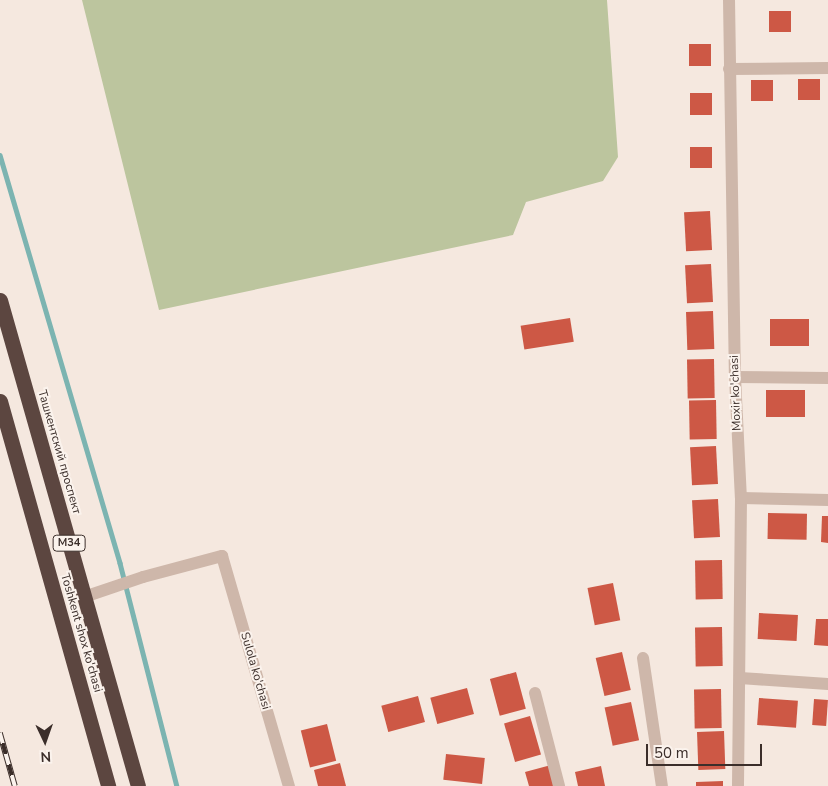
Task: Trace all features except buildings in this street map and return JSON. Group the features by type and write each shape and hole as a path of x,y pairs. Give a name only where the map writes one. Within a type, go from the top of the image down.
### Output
{"highway":[{"name":"Ташкентский проспект","path":"0,300 138,786"},
{"name":"Toshkent shox ko'chasi","path":"0,401 108,786"}],"street":[{"name":"Moxir ko'chasi","path":"729,0 735,377 741,498 738,786"},
{"path":"729,69 828,68"},
{"path":"735,377 828,378"},
{"path":"741,498 828,500"},
{"name":"Sulola ko'chasi","path":"84,597 222,556 289,786"},
{"path":"643,658 662,786"},
{"path":"740,678 828,684"},
{"path":"535,694 559,786"}],"green space":[{"path":"82,0 607,0 618,157 603,181 526,202 513,235 159,310"}],"waterway":[{"path":"0,155 120,563 177,786"}],"railway":[{"path":"0,733 15,786"}]}
